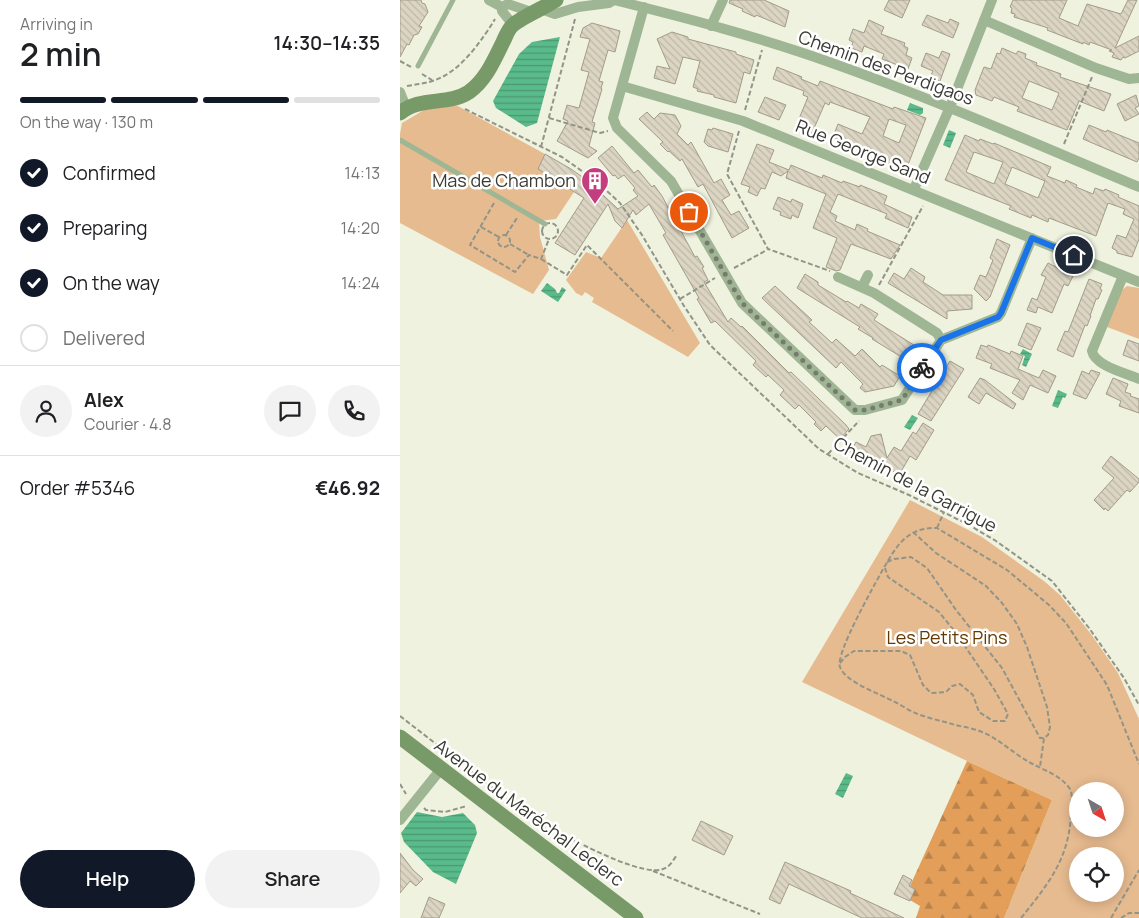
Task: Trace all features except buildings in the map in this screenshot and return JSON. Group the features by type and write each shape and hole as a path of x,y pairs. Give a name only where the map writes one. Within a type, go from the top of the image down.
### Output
{"main road":[{"path":"403,110 416,104 457,97 468,92 480,83 488,72 513,25 556,0"},
{"name":"Avenue du Maréchal Leclerc","path":"400,737 636,918"}],"street":[{"path":"489,0 502,7 502,11 513,25"},
{"name":"Chemin des Perdigaos","path":"502,7 508,4 555,14 575,4 609,3 614,0 644,6 820,59 950,107 1139,187"},
{"path":"711,26 723,0"},
{"path":"914,189 950,107 992,0"},
{"path":"644,6 613,118 618,128 671,182 742,303 855,410 865,410 902,400 941,340 998,317 1032,238"},
{"path":"984,20 1096,68 1129,79 1139,78"},
{"name":"Rue George Sand","path":"622,86 743,121 929,195 1139,282"},
{"path":"400,92 403,110"},
{"path":"838,276 862,287 937,333 941,340"},
{"path":"862,287 868,276"},
{"path":"1123,276 1092,351 1093,357 1099,363 1139,379"},
{"path":"400,820 441,769"}],"lane":[{"path":"418,66 453,0"},
{"path":"400,140 545,224"}],"path":[{"path":"542,147 575,4"},
{"path":"400,87 424,84 442,77 456,68 486,35 502,7"},
{"path":"1060,154 1096,68"},
{"name":"Chemin de la Garrigue","path":"457,97 464,108 562,157 596,181 620,203 710,345 819,449 858,473 969,524 1052,581 1090,628 1124,678 1139,706"},
{"path":"549,118 600,133 618,128"},
{"path":"874,294 929,195"},
{"path":"498,197 470,245 515,272 529,256"},
{"path":"506,235 521,210"},
{"path":"755,222 768,249 830,271 838,276"},
{"path":"480,227 498,237"},
{"path":"498,237 502,234 506,235"},
{"path":"506,235 510,240 509,244"},
{"path":"498,237 500,246 505,247 509,244"},
{"path":"541,259 549,239"},
{"path":"509,244 529,256 541,259 567,275 588,245 672,331"},
{"path":"680,299 768,249"},
{"path":"828,454 860,420 865,410"},
{"path":"937,528 944,512"},
{"path":"1021,918 1047,885 1063,855 1071,819 1072,792 1060,779 982,732 913,712 852,680 839,665 841,653 861,610 897,547 913,532 925,528 937,528 1007,570 1049,606 1066,623 1107,685 1139,764"},
{"path":"913,532 936,553 986,586 1002,603 1017,624 1027,647 1047,707 1050,727 1048,735 1044,738 1040,767"},
{"path":"887,562 894,559 911,557 927,568 956,610 1002,668 1040,738 1044,738"},
{"path":"839,665 845,657 854,651 901,651 910,655 922,685 932,693 946,692 952,686 960,684 973,696 979,712 993,721 1005,721 1008,714 994,689 956,633 939,612 888,577 885,566"},
{"path":"400,716 548,831"},
{"path":"400,784 403,792 426,810 445,812 462,808 480,799"},
{"path":"521,830 548,831 573,840 607,857 652,871 760,914"},
{"path":"652,871 664,869 670,865 677,855"},
{"path":"1111,918 1139,870"},
{"path":"1121,918 1129,913 1139,913"}],"green space":[{"path":"456,105 545,154 538,169 574,192 556,219 539,221 540,237 549,270 533,294 400,223 400,134 402,123 424,110"},
{"path":"627,220 700,343 688,357 592,302 594,298 585,292 582,296 576,293 566,280 586,252 601,258"},
{"path":"1127,286 1139,288 1139,339 1107,327 1121,291"},
{"name":"Les Petits Pins","path":"910,500 982,537 1044,581 1060,595 1091,634 1118,673 1139,719 1139,918 1004,918 1052,800 802,682"},
{"path":"967,761 1052,800 1004,918 916,918 920,906 910,900 915,889 910,886"}],"shaded area":[{"path":"560,37 537,123 526,127 496,108 493,101 519,54 532,42"},
{"path":"910,103 923,108 923,113 920,115 907,110"},
{"path":"949,130 956,133 950,148 943,145"},
{"path":"547,283 557,293 559,293 562,287 566,290 558,302 541,291"},
{"path":"1023,349 1032,354 1026,367 1022,365 1025,356 1020,354"},
{"path":"1058,390 1067,394 1065,398 1063,397 1058,408 1052,406"},
{"path":"912,415 918,418 910,430 904,427"},
{"path":"846,773 853,776 843,798 835,794"},
{"path":"417,812 442,817 463,813 475,825 477,833 456,884 433,872 404,842 401,833"}],"way so far":[{"path":"689,212 742,303 855,410 865,410 902,400 922,368"}],"place":[{"name":"Mas de Chambon","path":"595,205"}],"route":[{"path":"922,368 937,343 941,340 998,317 1032,238 1074,255"}]}
